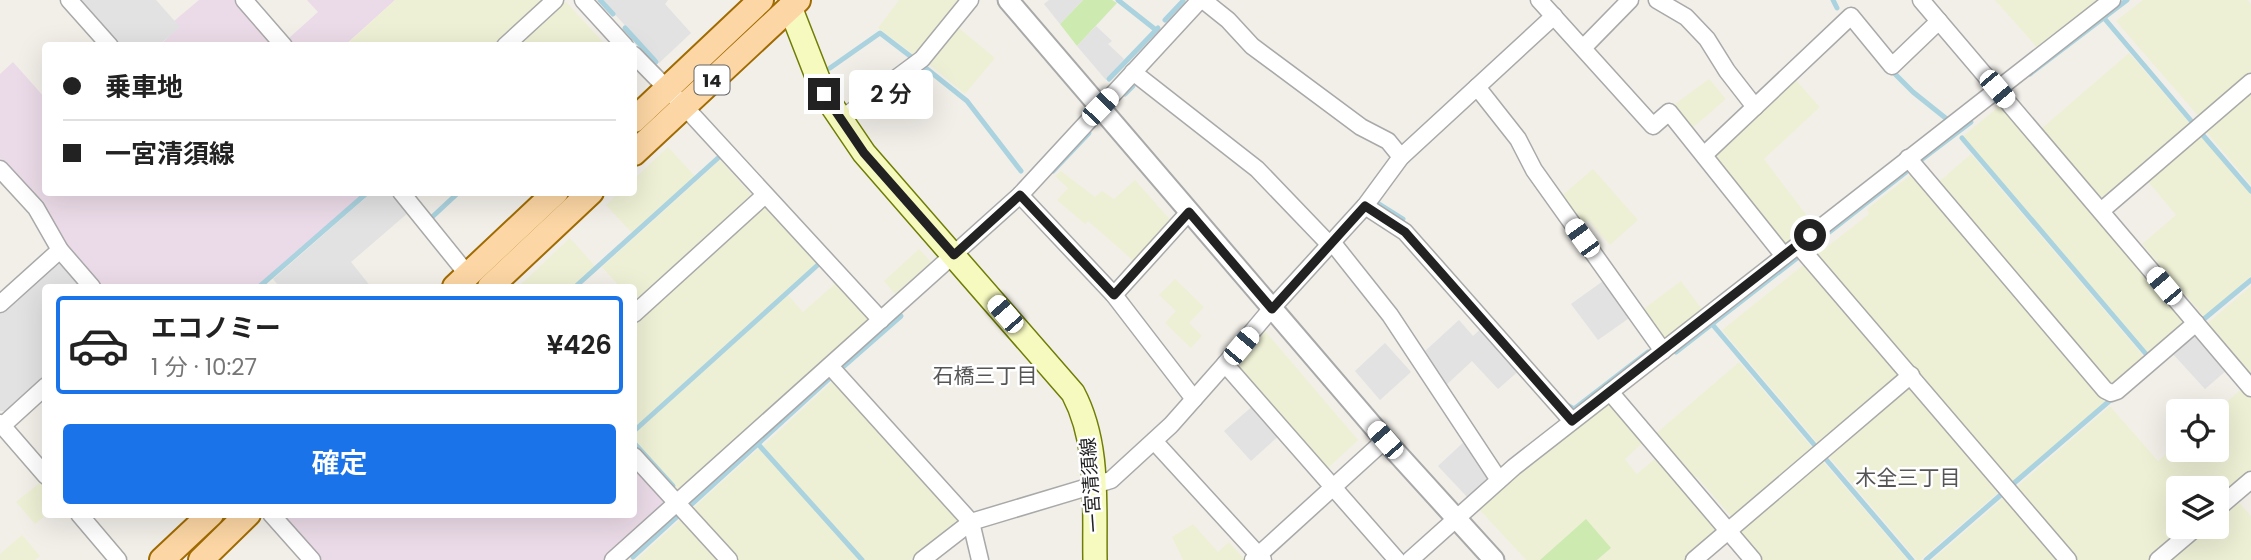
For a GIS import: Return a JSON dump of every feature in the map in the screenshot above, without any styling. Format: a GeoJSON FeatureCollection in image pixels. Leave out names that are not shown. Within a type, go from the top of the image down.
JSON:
{"type":"FeatureCollection","features":[{"type":"Feature","properties":{"kind":"main road","name":"14"},"geometry":{"type":"LineString","coordinates":[[637,149],[675,98],[761,0]]}},
{"type":"Feature","properties":{"kind":"main road","name":"14"},"geometry":{"type":"LineString","coordinates":[[637,118],[675,98],[794,3]]}},
{"type":"Feature","properties":{"kind":"main road","name":"一宮清須線"},"geometry":{"type":"LineString","coordinates":[[794,3],[824,94],[840,120],[864,153],[1073,393],[1083,412],[1091,443],[1095,560]]}},
{"type":"Feature","properties":{"kind":"main road"},"geometry":{"type":"LineString","coordinates":[[461,281],[552,196]]}},
{"type":"Feature","properties":{"kind":"main road"},"geometry":{"type":"LineString","coordinates":[[493,284],[587,196]]}},
{"type":"Feature","properties":{"kind":"main road"},"geometry":{"type":"LineString","coordinates":[[162,560],[207,518]]}},
{"type":"Feature","properties":{"kind":"main road"},"geometry":{"type":"LineString","coordinates":[[201,560],[244,518]]}},
{"type":"Feature","properties":{"kind":"street"},"geometry":{"type":"LineString","coordinates":[[69,0],[106,42]]}},
{"type":"Feature","properties":{"kind":"street"},"geometry":{"type":"LineString","coordinates":[[244,0],[281,42]]}},
{"type":"Feature","properties":{"kind":"street"},"geometry":{"type":"LineString","coordinates":[[509,42],[555,0]]}},
{"type":"Feature","properties":{"kind":"street"},"geometry":{"type":"LineString","coordinates":[[583,0],[621,42]]}},
{"type":"Feature","properties":{"kind":"street"},"geometry":{"type":"LineString","coordinates":[[840,120],[922,60],[970,0]]}},
{"type":"Feature","properties":{"kind":"street"},"geometry":{"type":"LineString","coordinates":[[1008,0],[1385,440],[1494,560]]}},
{"type":"Feature","properties":{"kind":"street"},"geometry":{"type":"LineString","coordinates":[[613,560],[1020,195],[1133,72],[1204,0],[1228,20],[1252,46],[1360,127],[1388,142],[1401,157]]}},
{"type":"Feature","properties":{"kind":"street"},"geometry":{"type":"LineString","coordinates":[[1539,0],[1653,126],[1669,112],[1784,256]]}},
{"type":"Feature","properties":{"kind":"street"},"geometry":{"type":"LineString","coordinates":[[1583,48],[1630,0]]}},
{"type":"Feature","properties":{"kind":"street"},"geometry":{"type":"LineString","coordinates":[[1657,0],[1686,17],[1707,39],[1727,71],[1755,107]]}},
{"type":"Feature","properties":{"kind":"street"},"geometry":{"type":"LineString","coordinates":[[1921,0],[2251,388]]}},
{"type":"Feature","properties":{"kind":"street"},"geometry":{"type":"LineString","coordinates":[[1410,560],[1499,480],[1572,421],[2112,0]]}},
{"type":"Feature","properties":{"kind":"street"},"geometry":{"type":"LineString","coordinates":[[922,560],[971,522],[1111,480],[1154,441],[1194,399],[1365,206],[1401,157],[1554,16]]}},
{"type":"Feature","properties":{"kind":"street"},"geometry":{"type":"LineString","coordinates":[[1704,155],[1852,16],[1892,66],[1939,21]]}},
{"type":"Feature","properties":{"kind":"street"},"geometry":{"type":"LineString","coordinates":[[637,58],[881,320]]}},
{"type":"Feature","properties":{"kind":"street"},"geometry":{"type":"LineString","coordinates":[[1133,72],[1257,169],[1331,244],[1390,315],[1499,480]]}},
{"type":"Feature","properties":{"kind":"street"},"geometry":{"type":"LineString","coordinates":[[2101,211],[2251,82]]}},
{"type":"Feature","properties":{"kind":"street"},"geometry":{"type":"LineString","coordinates":[[1477,87],[1518,139],[1534,170],[1663,351]]}},
{"type":"Feature","properties":{"kind":"street"},"geometry":{"type":"LineString","coordinates":[[1908,158],[2105,390],[2111,393],[2117,391],[2196,323]]}},
{"type":"Feature","properties":{"kind":"street"},"geometry":{"type":"LineString","coordinates":[[0,169],[36,208],[60,250],[89,284]]}},
{"type":"Feature","properties":{"kind":"street"},"geometry":{"type":"LineString","coordinates":[[637,311],[765,195]]}},
{"type":"Feature","properties":{"kind":"street"},"geometry":{"type":"LineString","coordinates":[[1020,195],[1114,295],[1194,399]]}},
{"type":"Feature","properties":{"kind":"street"},"geometry":{"type":"LineString","coordinates":[[404,196],[461,281]]}},
{"type":"Feature","properties":{"kind":"street"},"geometry":{"type":"LineString","coordinates":[[1365,206],[1405,232],[1572,421]]}},
{"type":"Feature","properties":{"kind":"street"},"geometry":{"type":"LineString","coordinates":[[1114,295],[1189,212]]}},
{"type":"Feature","properties":{"kind":"street"},"geometry":{"type":"LineString","coordinates":[[1798,245],[2068,560]]}},
{"type":"Feature","properties":{"kind":"street"},"geometry":{"type":"LineString","coordinates":[[0,304],[60,250]]}},
{"type":"Feature","properties":{"kind":"street"},"geometry":{"type":"LineString","coordinates":[[1225,364],[1396,560]]}},
{"type":"Feature","properties":{"kind":"street"},"geometry":{"type":"LineString","coordinates":[[830,366],[971,522],[980,560]]}},
{"type":"Feature","properties":{"kind":"street"},"geometry":{"type":"LineString","coordinates":[[1694,560],[1911,375]]}},
{"type":"Feature","properties":{"kind":"street"},"geometry":{"type":"LineString","coordinates":[[42,389],[1,425],[42,471]]}},
{"type":"Feature","properties":{"kind":"street"},"geometry":{"type":"LineString","coordinates":[[1610,392],[1753,560]]}},
{"type":"Feature","properties":{"kind":"street"},"geometry":{"type":"LineString","coordinates":[[1154,441],[1258,558],[1385,440]]}},
{"type":"Feature","properties":{"kind":"street"},"geometry":{"type":"LineString","coordinates":[[637,459],[729,560]]}},
{"type":"Feature","properties":{"kind":"street"},"geometry":{"type":"LineString","coordinates":[[2229,499],[2251,480]]}},
{"type":"Feature","properties":{"kind":"street"},"geometry":{"type":"LineString","coordinates":[[82,518],[118,560]]}},
{"type":"Feature","properties":{"kind":"street"},"geometry":{"type":"LineString","coordinates":[[275,518],[312,560]]}},
{"type":"Feature","properties":{"kind":"street"},"geometry":{"type":"LineString","coordinates":[[2158,560],[2183,539]]}},
{"type":"Feature","properties":{"kind":"shaded area"},"geometry":{"type":"Polygon","coordinates":[[[75,0],[156,0],[180,27],[162,42],[113,42],[75,0]]]}},
{"type":"Feature","properties":{"kind":"shaded area"},"geometry":{"type":"Polygon","coordinates":[[[199,0],[234,0],[275,42],[163,42],[179,27],[174,21],[199,0]]]}},
{"type":"Feature","properties":{"kind":"shaded area"},"geometry":{"type":"Polygon","coordinates":[[[307,0],[395,0],[348,42],[291,42],[288,39],[318,12],[307,0]]]}},
{"type":"Feature","properties":{"kind":"shaded area"},"geometry":{"type":"Polygon","coordinates":[[[602,0],[668,0],[665,4],[691,33],[659,63],[602,0]]]}},
{"type":"Feature","properties":{"kind":"shaded area"},"geometry":{"type":"Polygon","coordinates":[[[1049,0],[1083,0],[1060,24],[1044,4],[1049,0]]]}},
{"type":"Feature","properties":{"kind":"shaded area"},"geometry":{"type":"Polygon","coordinates":[[[1096,26],[1112,41],[1108,44],[1124,59],[1106,80],[1077,46],[1096,26]]]}},
{"type":"Feature","properties":{"kind":"shaded area"},"geometry":{"type":"Polygon","coordinates":[[[13,62],[42,95],[42,196],[362,196],[260,284],[95,284],[69,253],[44,207],[0,158],[0,74],[13,62]]]}},
{"type":"Feature","properties":{"kind":"shaded area"},"geometry":{"type":"Polygon","coordinates":[[[368,196],[396,196],[409,212],[351,262],[369,284],[277,284],[273,279],[368,196]]]}},
{"type":"Feature","properties":{"kind":"shaded area"},"geometry":{"type":"Polygon","coordinates":[[[56,263],[67,265],[83,284],[42,284],[42,382],[10,411],[0,411],[0,314],[56,263]]]}},
{"type":"Feature","properties":{"kind":"shaded area"},"geometry":{"type":"Polygon","coordinates":[[[1606,279],[1632,316],[1598,340],[1571,304],[1606,279]]]}},
{"type":"Feature","properties":{"kind":"shaded area"},"geometry":{"type":"Polygon","coordinates":[[[1459,320],[1473,336],[1484,326],[1522,368],[1498,389],[1472,361],[1444,387],[1423,353],[1459,320]]]}},
{"type":"Feature","properties":{"kind":"shaded area"},"geometry":{"type":"Polygon","coordinates":[[[2197,333],[2228,369],[2205,389],[2173,354],[2197,333]]]}},
{"type":"Feature","properties":{"kind":"shaded area"},"geometry":{"type":"Polygon","coordinates":[[[1385,343],[1411,372],[1380,400],[1355,371],[1385,343]]]}},
{"type":"Feature","properties":{"kind":"shaded area"},"geometry":{"type":"Polygon","coordinates":[[[1255,404],[1282,433],[1251,461],[1224,431],[1255,404]]]}},
{"type":"Feature","properties":{"kind":"shaded area"},"geometry":{"type":"Polygon","coordinates":[[[1466,440],[1490,476],[1489,481],[1469,499],[1438,466],[1466,440]]]}},
{"type":"Feature","properties":{"kind":"shaded area"},"geometry":{"type":"Polygon","coordinates":[[[637,471],[666,503],[603,560],[317,560],[281,518],[637,518],[637,471]]]}},
{"type":"Feature","properties":{"kind":"green space"},"geometry":{"type":"Polygon","coordinates":[[[395,0],[548,0],[500,42],[349,42],[395,0]]]}},
{"type":"Feature","properties":{"kind":"green space"},"geometry":{"type":"Polygon","coordinates":[[[899,0],[962,0],[917,57],[878,28],[899,0]]]}},
{"type":"Feature","properties":{"kind":"green space"},"geometry":{"type":"Polygon","coordinates":[[[1083,0],[1112,0],[1117,3],[1077,46],[1060,24],[1083,0]]]}},
{"type":"Feature","properties":{"kind":"green space"},"geometry":{"type":"Polygon","coordinates":[[[1995,0],[2108,0],[2041,52],[1995,0]]]}},
{"type":"Feature","properties":{"kind":"green space"},"geometry":{"type":"Polygon","coordinates":[[[2143,0],[2247,0],[2251,4],[2251,76],[2200,118],[2116,21],[2143,0]]]}},
{"type":"Feature","properties":{"kind":"green space"},"geometry":{"type":"Polygon","coordinates":[[[560,2],[566,2],[603,42],[516,42],[560,2]]]}},
{"type":"Feature","properties":{"kind":"green space"},"geometry":{"type":"Polygon","coordinates":[[[954,24],[995,58],[965,94],[924,60],[954,24]]]}},
{"type":"Feature","properties":{"kind":"green space"},"geometry":{"type":"Polygon","coordinates":[[[2129,53],[2192,126],[2111,197],[2100,197],[2041,129],[2129,53]]]}},
{"type":"Feature","properties":{"kind":"green space"},"geometry":{"type":"Polygon","coordinates":[[[1794,78],[1820,107],[1764,159],[1814,225],[1787,246],[1781,245],[1714,161],[1716,151],[1794,78]]]}},
{"type":"Feature","properties":{"kind":"green space"},"geometry":{"type":"Polygon","coordinates":[[[1709,79],[1726,99],[1690,130],[1671,107],[1709,79]]]}},
{"type":"Feature","properties":{"kind":"green space"},"geometry":{"type":"Polygon","coordinates":[[[2251,88],[2251,185],[2204,129],[2251,88]]]}},
{"type":"Feature","properties":{"kind":"green space"},"geometry":{"type":"Polygon","coordinates":[[[2002,104],[2184,318],[2184,327],[2150,355],[1963,136],[2002,104]]]}},
{"type":"Feature","properties":{"kind":"green space"},"geometry":{"type":"Polygon","coordinates":[[[2199,134],[2251,195],[2251,276],[2204,317],[2142,244],[2176,215],[2146,179],[2199,134]]]}},
{"type":"Feature","properties":{"kind":"green space"},"geometry":{"type":"Polygon","coordinates":[[[668,147],[695,176],[632,233],[606,205],[616,196],[637,196],[637,176],[668,147]]]}},
{"type":"Feature","properties":{"kind":"green space"},"geometry":{"type":"Polygon","coordinates":[[[1971,154],[2146,359],[2115,386],[2106,385],[1935,185],[1971,154]]]}},
{"type":"Feature","properties":{"kind":"green space"},"geometry":{"type":"Polygon","coordinates":[[[720,160],[751,194],[750,203],[637,305],[637,284],[617,284],[602,267],[720,160]]]}},
{"type":"Feature","properties":{"kind":"green space"},"geometry":{"type":"Polygon","coordinates":[[[1593,169],[1638,220],[1610,245],[1588,220],[1580,227],[1559,198],[1593,169]]]}},
{"type":"Feature","properties":{"kind":"green space"},"geometry":{"type":"Polygon","coordinates":[[[1061,171],[1095,197],[1102,191],[1114,199],[1135,180],[1173,223],[1136,263],[1088,221],[1085,224],[1057,200],[1068,188],[1055,176],[1061,171]]]}},
{"type":"Feature","properties":{"kind":"green space"},"geometry":{"type":"Polygon","coordinates":[[[1912,174],[2107,401],[2008,485],[1814,257],[1869,214],[1867,209],[1912,174]]]}},
{"type":"Feature","properties":{"kind":"green space"},"geometry":{"type":"Polygon","coordinates":[[[762,203],[820,260],[637,425],[637,315],[762,203]]]}},
{"type":"Feature","properties":{"kind":"green space"},"geometry":{"type":"Polygon","coordinates":[[[570,238],[595,266],[575,284],[521,284],[570,238]]]}},
{"type":"Feature","properties":{"kind":"green space"},"geometry":{"type":"Polygon","coordinates":[[[919,249],[931,262],[895,294],[884,281],[919,249]]]}},
{"type":"Feature","properties":{"kind":"green space"},"geometry":{"type":"Polygon","coordinates":[[[1807,262],[1901,372],[1900,379],[1820,446],[1722,330],[1807,262]]]}},
{"type":"Feature","properties":{"kind":"green space"},"geometry":{"type":"Polygon","coordinates":[[[1175,279],[1204,307],[1189,323],[1202,336],[1191,348],[1165,323],[1176,311],[1159,295],[1175,279]]]}},
{"type":"Feature","properties":{"kind":"green space"},"geometry":{"type":"Polygon","coordinates":[[[839,280],[868,312],[867,321],[684,489],[678,489],[637,442],[637,431],[788,295],[803,312],[839,280]]]}},
{"type":"Feature","properties":{"kind":"green space"},"geometry":{"type":"Polygon","coordinates":[[[1681,281],[1704,312],[1668,339],[1660,338],[1641,311],[1681,281]]]}},
{"type":"Feature","properties":{"kind":"green space"},"geometry":{"type":"Polygon","coordinates":[[[2251,286],[2251,373],[2208,323],[2251,286]]]}},
{"type":"Feature","properties":{"kind":"green space"},"geometry":{"type":"Polygon","coordinates":[[[1265,331],[1358,440],[1326,470],[1235,366],[1265,331]]]}},
{"type":"Feature","properties":{"kind":"green space"},"geometry":{"type":"Polygon","coordinates":[[[1739,362],[1815,451],[1734,520],[1697,477],[1692,481],[1653,436],[1739,362]]]}},
{"type":"Feature","properties":{"kind":"green space"},"geometry":{"type":"Polygon","coordinates":[[[836,378],[961,521],[910,560],[865,560],[763,446],[836,378]]]}},
{"type":"Feature","properties":{"kind":"green space"},"geometry":{"type":"Polygon","coordinates":[[[1905,385],[1913,386],[2001,490],[1920,560],[1917,560],[1826,453],[1905,385]]]}},
{"type":"Feature","properties":{"kind":"green space"},"geometry":{"type":"Polygon","coordinates":[[[2244,387],[2251,396],[2251,475],[2229,494],[2229,476],[2166,476],[2166,539],[2177,539],[2153,560],[2074,560],[2013,490],[2110,406],[2158,461],[2166,454],[2166,462],[2229,462],[2229,400],[2244,387]]]}},
{"type":"Feature","properties":{"kind":"green space"},"geometry":{"type":"Polygon","coordinates":[[[1606,403],[1614,404],[1646,440],[1625,459],[1637,474],[1658,456],[1718,526],[1717,535],[1688,560],[1597,560],[1610,548],[1586,519],[1540,560],[1526,560],[1478,508],[1515,474],[1606,403]]]}},
{"type":"Feature","properties":{"kind":"green space"},"geometry":{"type":"Polygon","coordinates":[[[759,448],[859,560],[736,560],[691,510],[759,448]]]}},
{"type":"Feature","properties":{"kind":"green space"},"geometry":{"type":"Polygon","coordinates":[[[1820,458],[1908,560],[1759,560],[1738,535],[1737,528],[1820,458]]]}},
{"type":"Feature","properties":{"kind":"green space"},"geometry":{"type":"Polygon","coordinates":[[[42,481],[42,518],[35,524],[16,502],[42,481]]]}},
{"type":"Feature","properties":{"kind":"green space"},"geometry":{"type":"Polygon","coordinates":[[[2006,496],[2062,560],[1932,560],[2006,496]]]}},
{"type":"Feature","properties":{"kind":"green space"},"geometry":{"type":"Polygon","coordinates":[[[2235,498],[2251,516],[2251,560],[2164,560],[2188,539],[2229,539],[2229,503],[2235,498]]]}},
{"type":"Feature","properties":{"kind":"green space"},"geometry":{"type":"Polygon","coordinates":[[[682,518],[724,560],[636,560],[682,518]]]}},
{"type":"Feature","properties":{"kind":"green space"},"geometry":{"type":"Polygon","coordinates":[[[1586,519],[1611,548],[1597,560],[1540,560],[1586,519]]]}},
{"type":"Feature","properties":{"kind":"green space"},"geometry":{"type":"Polygon","coordinates":[[[1193,524],[1218,552],[1229,542],[1245,560],[1183,560],[1172,537],[1193,524]]]}},
{"type":"Feature","properties":{"kind":"green space"},"geometry":{"type":"Polygon","coordinates":[[[22,535],[40,556],[35,560],[0,560],[0,554],[22,535]]]}},
{"type":"Feature","properties":{"kind":"waterway"},"geometry":{"type":"LineString","coordinates":[[600,0],[613,14]]}},
{"type":"Feature","properties":{"kind":"waterway"},"geometry":{"type":"LineString","coordinates":[[1118,0],[1156,30]]}},
{"type":"Feature","properties":{"kind":"waterway"},"geometry":{"type":"LineString","coordinates":[[1833,0],[1837,8]]}},
{"type":"Feature","properties":{"kind":"waterway"},"geometry":{"type":"LineString","coordinates":[[2030,74],[2127,0]]}},
{"type":"Feature","properties":{"kind":"waterway"},"geometry":{"type":"LineString","coordinates":[[1165,20],[1183,1]]}},
{"type":"Feature","properties":{"kind":"waterway"},"geometry":{"type":"LineString","coordinates":[[2104,18],[2193,123]]}},
{"type":"Feature","properties":{"kind":"waterway"},"geometry":{"type":"LineString","coordinates":[[625,28],[656,62]]}},
{"type":"Feature","properties":{"kind":"waterway"},"geometry":{"type":"LineString","coordinates":[[1109,79],[1158,28]]}},
{"type":"Feature","properties":{"kind":"waterway"},"geometry":{"type":"LineString","coordinates":[[830,68],[880,33],[914,59]]}},
{"type":"Feature","properties":{"kind":"waterway"},"geometry":{"type":"LineString","coordinates":[[922,65],[967,101],[1021,171]]}},
{"type":"Feature","properties":{"kind":"waterway"},"geometry":{"type":"LineString","coordinates":[[1889,68],[1913,92],[1948,120]]}},
{"type":"Feature","properties":{"kind":"waterway"},"geometry":{"type":"LineString","coordinates":[[1125,94],[1133,86]]}},
{"type":"Feature","properties":{"kind":"waterway"},"geometry":{"type":"LineString","coordinates":[[1917,163],[1971,122]]}},
{"type":"Feature","properties":{"kind":"waterway"},"geometry":{"type":"LineString","coordinates":[[1053,171],[1089,133]]}},
{"type":"Feature","properties":{"kind":"waterway"},"geometry":{"type":"LineString","coordinates":[[2201,133],[2251,191]]}},
{"type":"Feature","properties":{"kind":"waterway"},"geometry":{"type":"LineString","coordinates":[[1962,138],[2146,354]]}},
{"type":"Feature","properties":{"kind":"waterway"},"geometry":{"type":"LineString","coordinates":[[578,284],[718,158]]}},
{"type":"Feature","properties":{"kind":"waterway"},"geometry":{"type":"LineString","coordinates":[[1814,244],[1906,172]]}},
{"type":"Feature","properties":{"kind":"waterway"},"geometry":{"type":"LineString","coordinates":[[262,284],[363,196]]}},
{"type":"Feature","properties":{"kind":"waterway"},"geometry":{"type":"LineString","coordinates":[[430,219],[455,196]]}},
{"type":"Feature","properties":{"kind":"waterway"},"geometry":{"type":"LineString","coordinates":[[1376,202],[1403,219]]}},
{"type":"Feature","properties":{"kind":"waterway"},"geometry":{"type":"LineString","coordinates":[[1676,352],[1797,258]]}},
{"type":"Feature","properties":{"kind":"waterway"},"geometry":{"type":"LineString","coordinates":[[637,428],[821,262]]}},
{"type":"Feature","properties":{"kind":"waterway"},"geometry":{"type":"LineString","coordinates":[[2204,319],[2251,280]]}},
{"type":"Feature","properties":{"kind":"waterway"},"geometry":{"type":"LineString","coordinates":[[844,366],[901,316]]}},
{"type":"Feature","properties":{"kind":"waterway"},"geometry":{"type":"LineString","coordinates":[[1712,324],[1817,448]]}},
{"type":"Feature","properties":{"kind":"waterway"},"geometry":{"type":"LineString","coordinates":[[1567,405],[1574,409],[1648,352]]}},
{"type":"Feature","properties":{"kind":"waterway"},"geometry":{"type":"LineString","coordinates":[[692,504],[830,378]]}},
{"type":"Feature","properties":{"kind":"waterway"},"geometry":{"type":"LineString","coordinates":[[2013,484],[2114,397]]}},
{"type":"Feature","properties":{"kind":"waterway"},"geometry":{"type":"LineString","coordinates":[[758,444],[862,560]]}},
{"type":"Feature","properties":{"kind":"waterway"},"geometry":{"type":"LineString","coordinates":[[637,446],[673,486]]}},
{"type":"Feature","properties":{"kind":"waterway"},"geometry":{"type":"LineString","coordinates":[[1824,457],[1912,560]]}},
{"type":"Feature","properties":{"kind":"waterway"},"geometry":{"type":"LineString","coordinates":[[1926,560],[2003,493]]}},
{"type":"Feature","properties":{"kind":"waterway"},"geometry":{"type":"LineString","coordinates":[[633,557],[679,515]]}},
{"type":"Feature","properties":{"kind":"district","name":"石橋三丁目"},"geometry":{"type":"Point","coordinates":[985,375]}},
{"type":"Feature","properties":{"kind":"district","name":"木全三丁目"},"geometry":{"type":"Point","coordinates":[1908,477]}},
{"type":"Feature","properties":{"kind":"route"},"geometry":{"type":"LineString","coordinates":[[824,94],[864,153],[954,255],[1020,195],[1114,295],[1189,212],[1272,309],[1365,206],[1405,232],[1572,421],[1810,235]]}}]}
